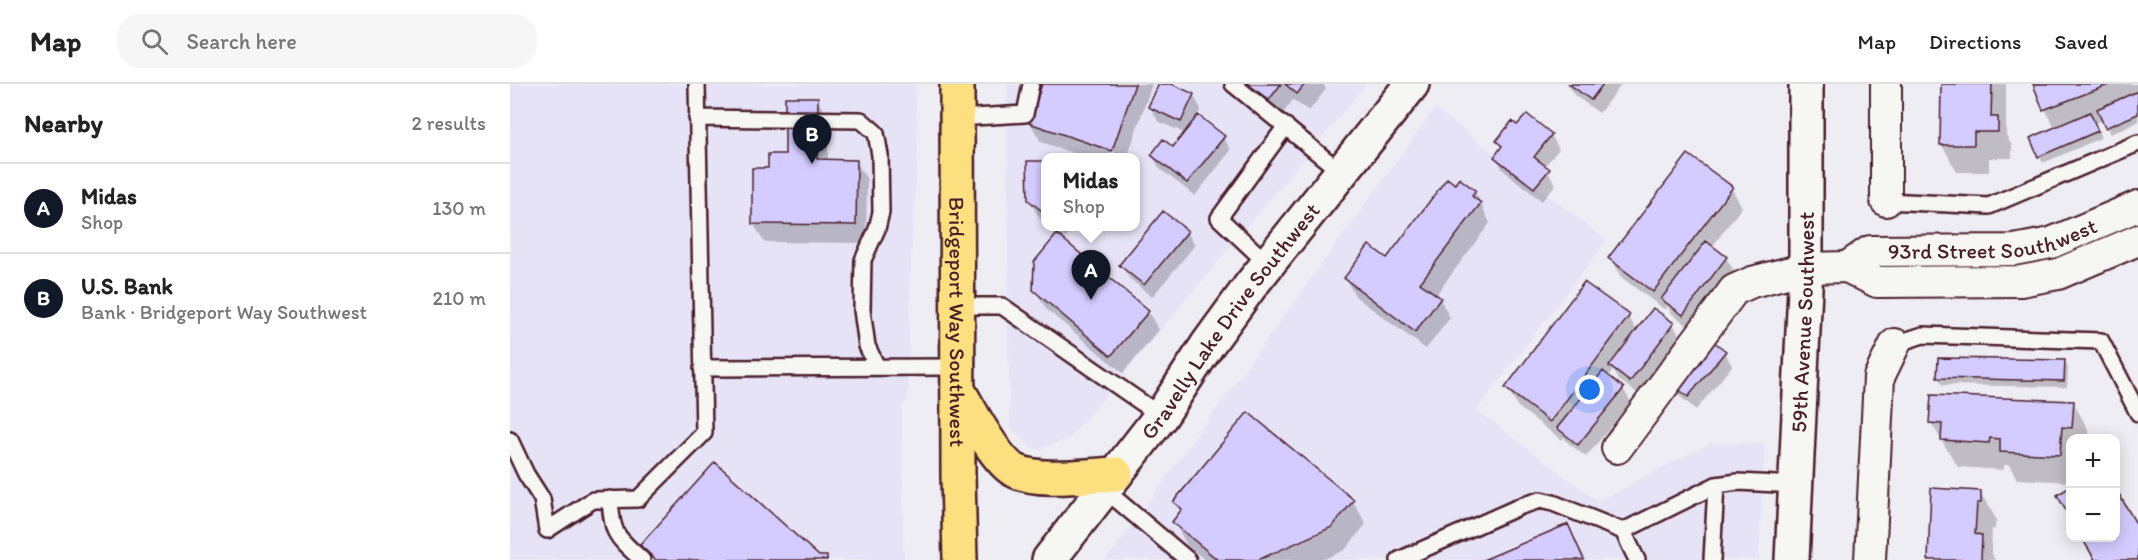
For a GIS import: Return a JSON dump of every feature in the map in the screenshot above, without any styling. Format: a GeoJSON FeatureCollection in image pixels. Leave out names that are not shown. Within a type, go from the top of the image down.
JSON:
{"type":"FeatureCollection","features":[{"type":"Feature","properties":{"kind":"main road","name":"Bridgeport Way Southwest"},"geometry":{"type":"LineString","coordinates":[[957,84],[960,560]]}},
{"type":"Feature","properties":{"kind":"main road"},"geometry":{"type":"LineString","coordinates":[[958,379],[998,455],[1014,470],[1040,477],[1110,482]]}},
{"type":"Feature","properties":{"kind":"street","name":"Gravelly Lake Drive Southwest"},"geometry":{"type":"LineString","coordinates":[[1049,560],[1161,416],[1208,344],[1268,264],[1412,84]]}},
{"type":"Feature","properties":{"kind":"street","name":"59th Avenue Southwest"},"geometry":{"type":"LineString","coordinates":[[1792,560],[1806,268],[1806,84]]}},
{"type":"Feature","properties":{"kind":"street"},"geometry":{"type":"LineString","coordinates":[[1886,84],[1886,201]]}},
{"type":"Feature","properties":{"kind":"street","name":"93rd Street Southwest"},"geometry":{"type":"LineString","coordinates":[[1847,267],[1870,250],[2014,250],[2050,243],[2137,208]]}},
{"type":"Feature","properties":{"kind":"street","name":"93rd Street Southwest"},"geometry":{"type":"LineString","coordinates":[[1617,448],[1734,290],[1752,282],[1806,268],[1847,267],[1877,282],[2021,280],[2058,274],[2138,240]]}},
{"type":"Feature","properties":{"kind":"street"},"geometry":{"type":"LineString","coordinates":[[1870,560],[1879,377],[1895,344]]}},
{"type":"Feature","properties":{"kind":"lane"},"geometry":{"type":"LineString","coordinates":[[510,440],[526,474],[542,499],[547,530],[593,500],[638,499],[704,433],[696,84]]}},
{"type":"Feature","properties":{"kind":"lane"},"geometry":{"type":"LineString","coordinates":[[957,118],[1026,114],[1031,84]]}},
{"type":"Feature","properties":{"kind":"lane"},"geometry":{"type":"LineString","coordinates":[[1233,84],[1341,172]]}},
{"type":"Feature","properties":{"kind":"lane"},"geometry":{"type":"LineString","coordinates":[[697,118],[861,120],[876,133],[880,155],[881,212],[877,229],[863,260],[862,310],[867,346],[877,367]]}},
{"type":"Feature","properties":{"kind":"lane"},"geometry":{"type":"LineString","coordinates":[[1268,264],[1219,218],[1286,126]]}},
{"type":"Feature","properties":{"kind":"lane"},"geometry":{"type":"LineString","coordinates":[[1886,201],[1989,206],[2138,143]]}},
{"type":"Feature","properties":{"kind":"lane"},"geometry":{"type":"LineString","coordinates":[[958,306],[1002,306],[1161,416]]}},
{"type":"Feature","properties":{"kind":"lane"},"geometry":{"type":"LineString","coordinates":[[1895,344],[1923,335],[2101,341],[2138,413]]}},
{"type":"Feature","properties":{"kind":"lane"},"geometry":{"type":"LineString","coordinates":[[702,368],[877,367],[958,379]]}},
{"type":"Feature","properties":{"kind":"lane"},"geometry":{"type":"LineString","coordinates":[[1110,482],[1188,560]]}},
{"type":"Feature","properties":{"kind":"lane"},"geometry":{"type":"LineString","coordinates":[[1623,531],[1716,485],[1738,482],[1795,485]]}},
{"type":"Feature","properties":{"kind":"lane"},"geometry":{"type":"LineString","coordinates":[[1712,560],[1716,485]]}},
{"type":"Feature","properties":{"kind":"lane"},"geometry":{"type":"LineString","coordinates":[[610,499],[612,526],[621,541],[642,560]]}},
{"type":"Feature","properties":{"kind":"lane"},"geometry":{"type":"LineString","coordinates":[[1399,560],[1521,506],[1540,500],[1554,503],[1623,531],[1637,560]]}},
{"type":"Feature","properties":{"kind":"shaded area"},"geometry":{"type":"Polygon","coordinates":[[[510,84],[915,84],[918,150],[911,263],[908,399],[902,408],[904,560],[510,560],[510,84]]]}},
{"type":"Feature","properties":{"kind":"shaded area"},"geometry":{"type":"Polygon","coordinates":[[[1007,84],[1367,84],[1071,437],[1040,450],[1030,447],[1013,431],[1009,422],[1007,84]]]}},
{"type":"Feature","properties":{"kind":"shaded area"},"geometry":{"type":"Polygon","coordinates":[[[1435,108],[1607,240],[1477,410],[1598,501],[1710,443],[1765,443],[1759,560],[1106,560],[1435,108]]]}},
{"type":"Feature","properties":{"kind":"building"},"geometry":{"type":"Polygon","coordinates":[[[1042,84],[1135,84],[1112,151],[1029,123],[1042,84]]]}},
{"type":"Feature","properties":{"kind":"building"},"geometry":{"type":"Polygon","coordinates":[[[1159,84],[1172,84],[1194,94],[1181,122],[1148,107],[1159,84]]]}},
{"type":"Feature","properties":{"kind":"building"},"geometry":{"type":"Polygon","coordinates":[[[1248,84],[1281,84],[1269,100],[1248,84]]]}},
{"type":"Feature","properties":{"kind":"building"},"geometry":{"type":"Polygon","coordinates":[[[1285,84],[1305,84],[1297,94],[1285,84]]]}},
{"type":"Feature","properties":{"kind":"building"},"geometry":{"type":"Polygon","coordinates":[[[1569,84],[1603,84],[1591,100],[1569,84]]]}},
{"type":"Feature","properties":{"kind":"building"},"geometry":{"type":"Polygon","coordinates":[[[1941,84],[1992,84],[1991,117],[1998,117],[1998,132],[1974,132],[1974,145],[1940,145],[1941,84]]]}},
{"type":"Feature","properties":{"kind":"building"},"geometry":{"type":"Polygon","coordinates":[[[2033,84],[2111,84],[2043,110],[2033,84]]]}},
{"type":"Feature","properties":{"kind":"building"},"geometry":{"type":"Polygon","coordinates":[[[2138,91],[2138,114],[2105,128],[2097,109],[2138,91]]]}},
{"type":"Feature","properties":{"kind":"building"},"geometry":{"type":"Polygon","coordinates":[[[785,97],[818,97],[817,159],[857,160],[856,225],[752,224],[752,168],[768,168],[768,154],[785,154],[785,97]]]}},
{"type":"Feature","properties":{"kind":"building"},"geometry":{"type":"Polygon","coordinates":[[[2090,112],[2098,131],[2038,157],[2030,138],[2090,112]]]}},
{"type":"Feature","properties":{"kind":"building"},"geometry":{"type":"Polygon","coordinates":[[[1527,114],[1552,134],[1534,157],[1550,169],[1534,188],[1494,157],[1502,146],[1496,141],[1512,121],[1517,125],[1527,114]]]}},
{"type":"Feature","properties":{"kind":"building"},"geometry":{"type":"Polygon","coordinates":[[[1198,115],[1225,136],[1187,183],[1151,155],[1163,139],[1173,147],[1198,115]]]}},
{"type":"Feature","properties":{"kind":"building"},"geometry":{"type":"Polygon","coordinates":[[[1688,154],[1733,187],[1653,292],[1608,258],[1688,154]]]}},
{"type":"Feature","properties":{"kind":"building"},"geometry":{"type":"Polygon","coordinates":[[[1027,161],[1041,161],[1041,210],[1028,200],[1027,161]]]}},
{"type":"Feature","properties":{"kind":"building"},"geometry":{"type":"Polygon","coordinates":[[[1447,178],[1455,184],[1459,178],[1476,191],[1472,196],[1481,203],[1420,283],[1441,298],[1415,332],[1344,278],[1369,245],[1387,258],[1447,178]]]}},
{"type":"Feature","properties":{"kind":"building"},"geometry":{"type":"Polygon","coordinates":[[[1163,211],[1188,231],[1144,285],[1119,265],[1163,211]]]}},
{"type":"Feature","properties":{"kind":"building"},"geometry":{"type":"Polygon","coordinates":[[[1057,234],[1149,311],[1111,356],[1033,290],[1034,262],[1057,234]]]}},
{"type":"Feature","properties":{"kind":"building"},"geometry":{"type":"Polygon","coordinates":[[[1706,241],[1727,257],[1683,315],[1661,299],[1706,241]]]}},
{"type":"Feature","properties":{"kind":"building"},"geometry":{"type":"Polygon","coordinates":[[[1584,282],[1630,315],[1550,422],[1505,388],[1584,282]]]}},
{"type":"Feature","properties":{"kind":"building"},"geometry":{"type":"Polygon","coordinates":[[[1653,308],[1674,323],[1630,382],[1609,366],[1653,308]]]}},
{"type":"Feature","properties":{"kind":"building"},"geometry":{"type":"Polygon","coordinates":[[[1705,335],[1726,351],[1688,397],[1667,380],[1705,335]]]}},
{"type":"Feature","properties":{"kind":"building"},"geometry":{"type":"Polygon","coordinates":[[[1938,358],[2065,360],[2064,381],[1937,378],[1938,358]]]}},
{"type":"Feature","properties":{"kind":"building"},"geometry":{"type":"Polygon","coordinates":[[[1603,371],[1624,388],[1578,445],[1557,428],[1603,371]]]}},
{"type":"Feature","properties":{"kind":"building"},"geometry":{"type":"Polygon","coordinates":[[[1931,395],[2074,401],[2072,428],[2062,427],[2060,455],[2000,452],[2000,439],[1990,438],[1989,443],[1941,440],[1942,424],[1929,423],[1931,395]]]}},
{"type":"Feature","properties":{"kind":"building"},"geometry":{"type":"Polygon","coordinates":[[[1248,412],[1354,500],[1332,527],[1258,560],[1218,560],[1172,522],[1182,509],[1173,502],[1248,412]]]}},
{"type":"Feature","properties":{"kind":"building"},"geometry":{"type":"Polygon","coordinates":[[[715,462],[819,556],[827,556],[827,560],[656,560],[640,545],[715,462]]]}},
{"type":"Feature","properties":{"kind":"building"},"geometry":{"type":"Polygon","coordinates":[[[1931,488],[1981,491],[1981,503],[1977,503],[1975,534],[1982,535],[1981,560],[1928,560],[1931,488]]]}},
{"type":"Feature","properties":{"kind":"building"},"geometry":{"type":"Polygon","coordinates":[[[2066,489],[2066,511],[2057,495],[2066,489]]]}},
{"type":"Feature","properties":{"kind":"building"},"geometry":{"type":"Polygon","coordinates":[[[2120,496],[2138,527],[2138,560],[2095,560],[2084,542],[2120,542],[2120,496]]]}},
{"type":"Feature","properties":{"kind":"building"},"geometry":{"type":"Polygon","coordinates":[[[1568,524],[1584,560],[1483,560],[1568,524]]]}},
{"type":"Feature","properties":{"kind":"place","name":"U.S. Bank"},"geometry":{"type":"Point","coordinates":[812,164]}},
{"type":"Feature","properties":{"kind":"place","name":"Midas"},"geometry":{"type":"Point","coordinates":[1091,300]}}]}
